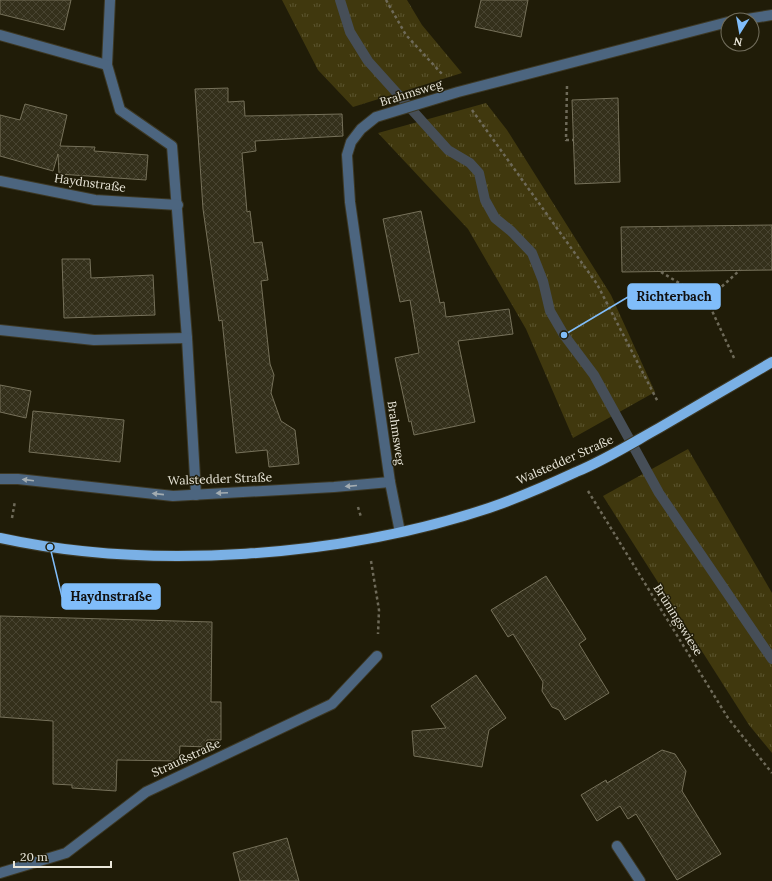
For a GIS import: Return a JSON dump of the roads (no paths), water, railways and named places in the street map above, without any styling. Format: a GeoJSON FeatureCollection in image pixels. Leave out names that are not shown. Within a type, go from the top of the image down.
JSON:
{"type":"FeatureCollection","features":[{"type":"Feature","properties":{"kind":"main road","name":"Walstedder Straße"},"geometry":{"type":"LineString","coordinates":[[5,539],[50,547],[121,554],[163,555],[275,551],[365,539],[400,532],[489,507],[609,457],[772,362]]}},
{"type":"Feature","properties":{"kind":"street"},"geometry":{"type":"LineString","coordinates":[[110,0],[107,66],[120,110],[172,146],[178,205],[196,495]]}},
{"type":"Feature","properties":{"kind":"street"},"geometry":{"type":"LineString","coordinates":[[760,17],[772,15]]}},
{"type":"Feature","properties":{"kind":"street","name":"Brahmsweg"},"geometry":{"type":"LineString","coordinates":[[390,482],[350,202],[347,155],[351,142],[361,129],[376,117],[458,92],[720,24]]}},
{"type":"Feature","properties":{"kind":"street"},"geometry":{"type":"LineString","coordinates":[[0,35],[107,66]]}},
{"type":"Feature","properties":{"kind":"street","name":"Haydnstraße"},"geometry":{"type":"LineString","coordinates":[[0,182],[95,200],[178,205]]}},
{"type":"Feature","properties":{"kind":"street"},"geometry":{"type":"LineString","coordinates":[[0,330],[94,340],[187,338]]}},
{"type":"Feature","properties":{"kind":"street","name":"Walstedder Straße"},"geometry":{"type":"LineString","coordinates":[[0,479],[18,479],[173,496],[390,482]]}},
{"type":"Feature","properties":{"kind":"street"},"geometry":{"type":"LineString","coordinates":[[390,482],[400,532]]}},
{"type":"Feature","properties":{"kind":"street","name":"Straußstraße"},"geometry":{"type":"LineString","coordinates":[[0,873],[66,853],[146,792],[332,704],[377,656]]}},
{"type":"Feature","properties":{"kind":"street"},"geometry":{"type":"LineString","coordinates":[[617,846],[640,881]]}},
{"type":"Feature","properties":{"kind":"waterway"},"geometry":{"type":"LineString","coordinates":[[340,0],[350,32],[368,61],[448,150],[470,163],[479,173],[485,200],[495,218],[511,231],[532,253],[543,281],[550,311],[564,335],[594,375],[659,493],[772,659]]}},
{"type":"Feature","properties":{"kind":"place","name":"Richterbach"},"geometry":{"type":"Point","coordinates":[564,335]}},
{"type":"Feature","properties":{"kind":"place","name":"Haydnstraße"},"geometry":{"type":"Point","coordinates":[50,547]}}]}
